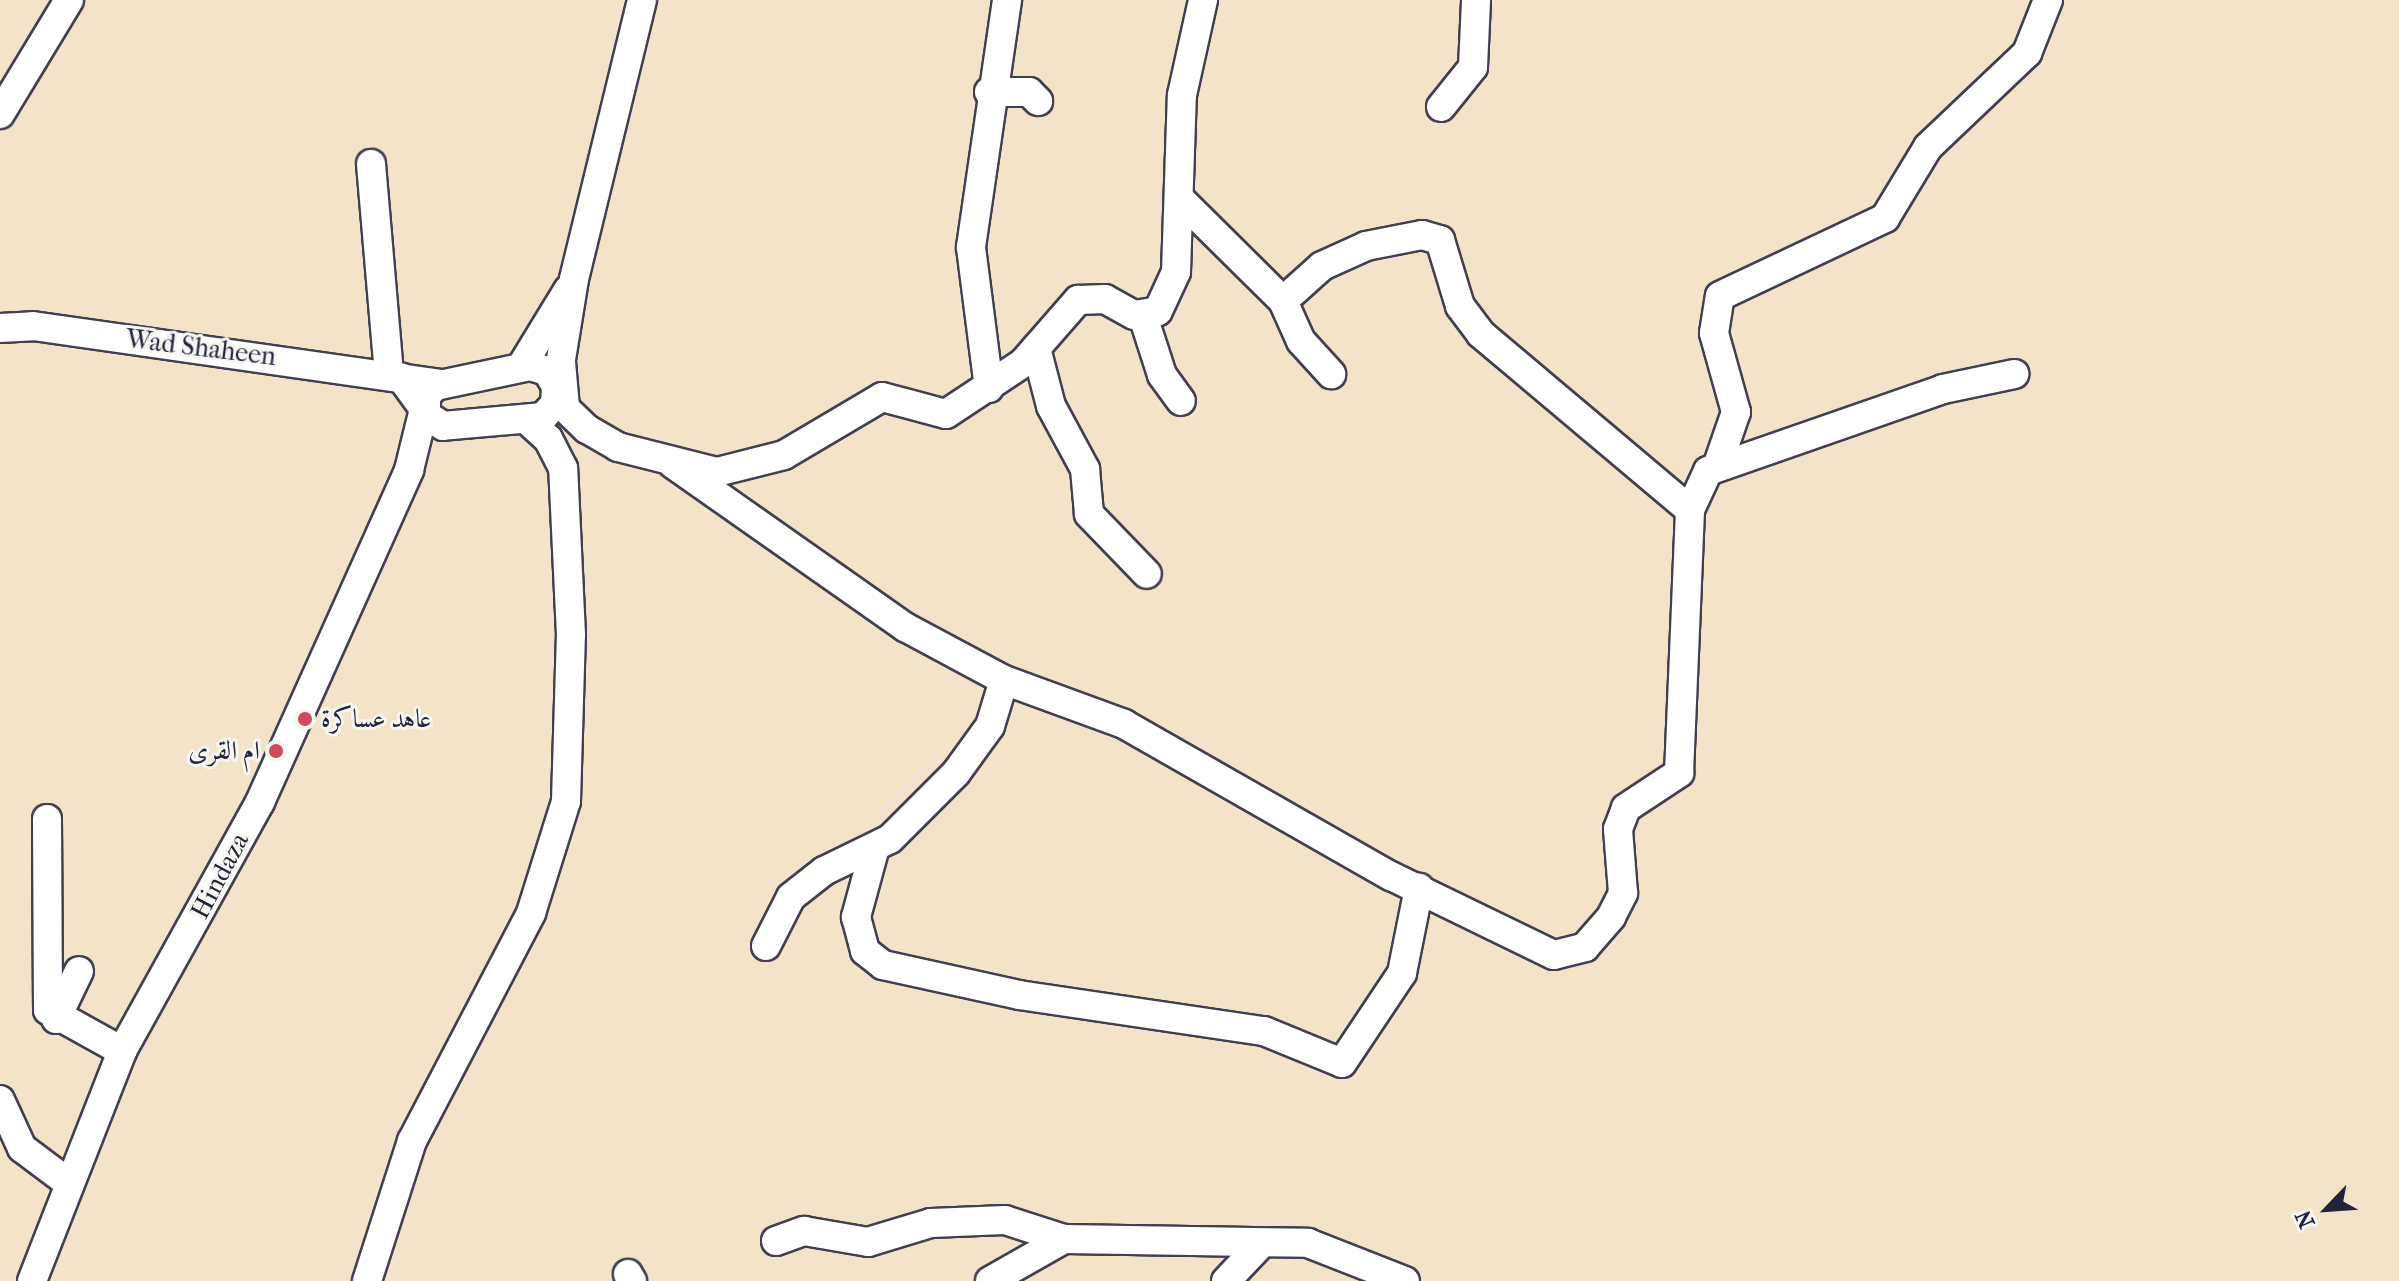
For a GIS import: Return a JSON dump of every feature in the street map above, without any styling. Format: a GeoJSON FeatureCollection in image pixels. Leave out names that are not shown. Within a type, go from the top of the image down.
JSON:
{"type":"FeatureCollection","features":[{"type":"Feature","properties":{"kind":"street"},"geometry":{"type":"LineString","coordinates":[[0,114],[69,0]]}},
{"type":"Feature","properties":{"kind":"street"},"geometry":{"type":"LineString","coordinates":[[367,1281],[412,1141],[531,913],[557,842],[566,801],[571,635],[561,386],[574,279],[642,0]]}},
{"type":"Feature","properties":{"kind":"street"},"geometry":{"type":"LineString","coordinates":[[989,388],[971,247],[989,92],[1007,0]]}},
{"type":"Feature","properties":{"kind":"street"},"geometry":{"type":"LineString","coordinates":[[1143,316],[1165,306],[1171,293],[1182,201],[1182,95],[1203,0]]}},
{"type":"Feature","properties":{"kind":"street"},"geometry":{"type":"LineString","coordinates":[[1441,107],[1473,67],[1476,0]]}},
{"type":"Feature","properties":{"kind":"street"},"geometry":{"type":"LineString","coordinates":[[673,464],[892,618],[1004,680],[1124,724],[1419,888],[1554,955],[1585,947],[1611,917],[1623,893],[1618,829],[1626,808],[1679,773],[1690,510],[1718,464],[1736,412],[1714,333],[1720,296],[1885,218],[1928,147],[2027,53],[2048,0]]}},
{"type":"Feature","properties":{"kind":"street"},"geometry":{"type":"LineString","coordinates":[[989,92],[1029,92],[1038,101]]}},
{"type":"Feature","properties":{"kind":"street"},"geometry":{"type":"LineString","coordinates":[[371,164],[395,374],[437,425],[526,419],[550,411],[561,386]]}},
{"type":"Feature","properties":{"kind":"street"},"geometry":{"type":"LineString","coordinates":[[1182,201],[1283,301],[1301,341],[1331,374]]}},
{"type":"Feature","properties":{"kind":"street"},"geometry":{"type":"LineString","coordinates":[[1283,301],[1322,266],[1366,246],[1422,235],[1440,240],[1460,306],[1481,334],[1690,510]]}},
{"type":"Feature","properties":{"kind":"street"},"geometry":{"type":"LineString","coordinates":[[517,368],[574,279]]}},
{"type":"Feature","properties":{"kind":"street"},"geometry":{"type":"LineString","coordinates":[[562,456],[618,447],[673,464],[717,472],[784,455],[882,397],[904,398],[935,415],[989,388],[1036,348],[1078,300],[1105,299],[1143,316],[1162,375],[1181,401]]}},
{"type":"Feature","properties":{"kind":"street","name":"Wad Shaheen"},"geometry":{"type":"LineString","coordinates":[[0,328],[395,374],[449,384]]}},
{"type":"Feature","properties":{"kind":"street"},"geometry":{"type":"LineString","coordinates":[[1036,348],[1051,406],[1085,469],[1089,514],[1147,574]]}},
{"type":"Feature","properties":{"kind":"street"},"geometry":{"type":"LineString","coordinates":[[424,409],[426,396],[449,384],[517,368],[547,371],[618,447]]}},
{"type":"Feature","properties":{"kind":"street"},"geometry":{"type":"LineString","coordinates":[[1718,464],[1943,389],[2014,374]]}},
{"type":"Feature","properties":{"kind":"street","name":"Hindaza"},"geometry":{"type":"LineString","coordinates":[[32,1281],[66,1181],[122,1051],[260,802],[409,470],[424,409]]}},
{"type":"Feature","properties":{"kind":"street"},"geometry":{"type":"LineString","coordinates":[[526,419],[562,456]]}},
{"type":"Feature","properties":{"kind":"street","name":"Hindaza"},"geometry":{"type":"LineString","coordinates":[[409,470],[456,425]]}},
{"type":"Feature","properties":{"kind":"street"},"geometry":{"type":"LineString","coordinates":[[766,946],[791,897],[875,847],[973,751],[990,726],[1004,680]]}},
{"type":"Feature","properties":{"kind":"street"},"geometry":{"type":"LineString","coordinates":[[47,819],[44,991],[56,1019],[122,1051]]}},
{"type":"Feature","properties":{"kind":"street"},"geometry":{"type":"LineString","coordinates":[[875,847],[856,917],[865,951],[883,965],[1019,995],[1264,1031],[1342,1063],[1402,973],[1419,888]]}},
{"type":"Feature","properties":{"kind":"street"},"geometry":{"type":"LineString","coordinates":[[56,1019],[79,971]]}},
{"type":"Feature","properties":{"kind":"street"},"geometry":{"type":"LineString","coordinates":[[0,1100],[22,1148],[66,1181]]}},
{"type":"Feature","properties":{"kind":"street"},"geometry":{"type":"LineString","coordinates":[[776,1241],[804,1231],[868,1242],[931,1223],[1005,1220],[1064,1239],[1245,1238],[1261,1244],[1308,1243],[1405,1281]]}},
{"type":"Feature","properties":{"kind":"street"},"geometry":{"type":"LineString","coordinates":[[990,1281],[1064,1239]]}},
{"type":"Feature","properties":{"kind":"street"},"geometry":{"type":"LineString","coordinates":[[1226,1281],[1261,1244]]}},
{"type":"Feature","properties":{"kind":"place","name":"عاهد عساكرة"},"geometry":{"type":"Point","coordinates":[305,719]}},
{"type":"Feature","properties":{"kind":"place","name":"ام القرى"},"geometry":{"type":"Point","coordinates":[276,751]}}]}
